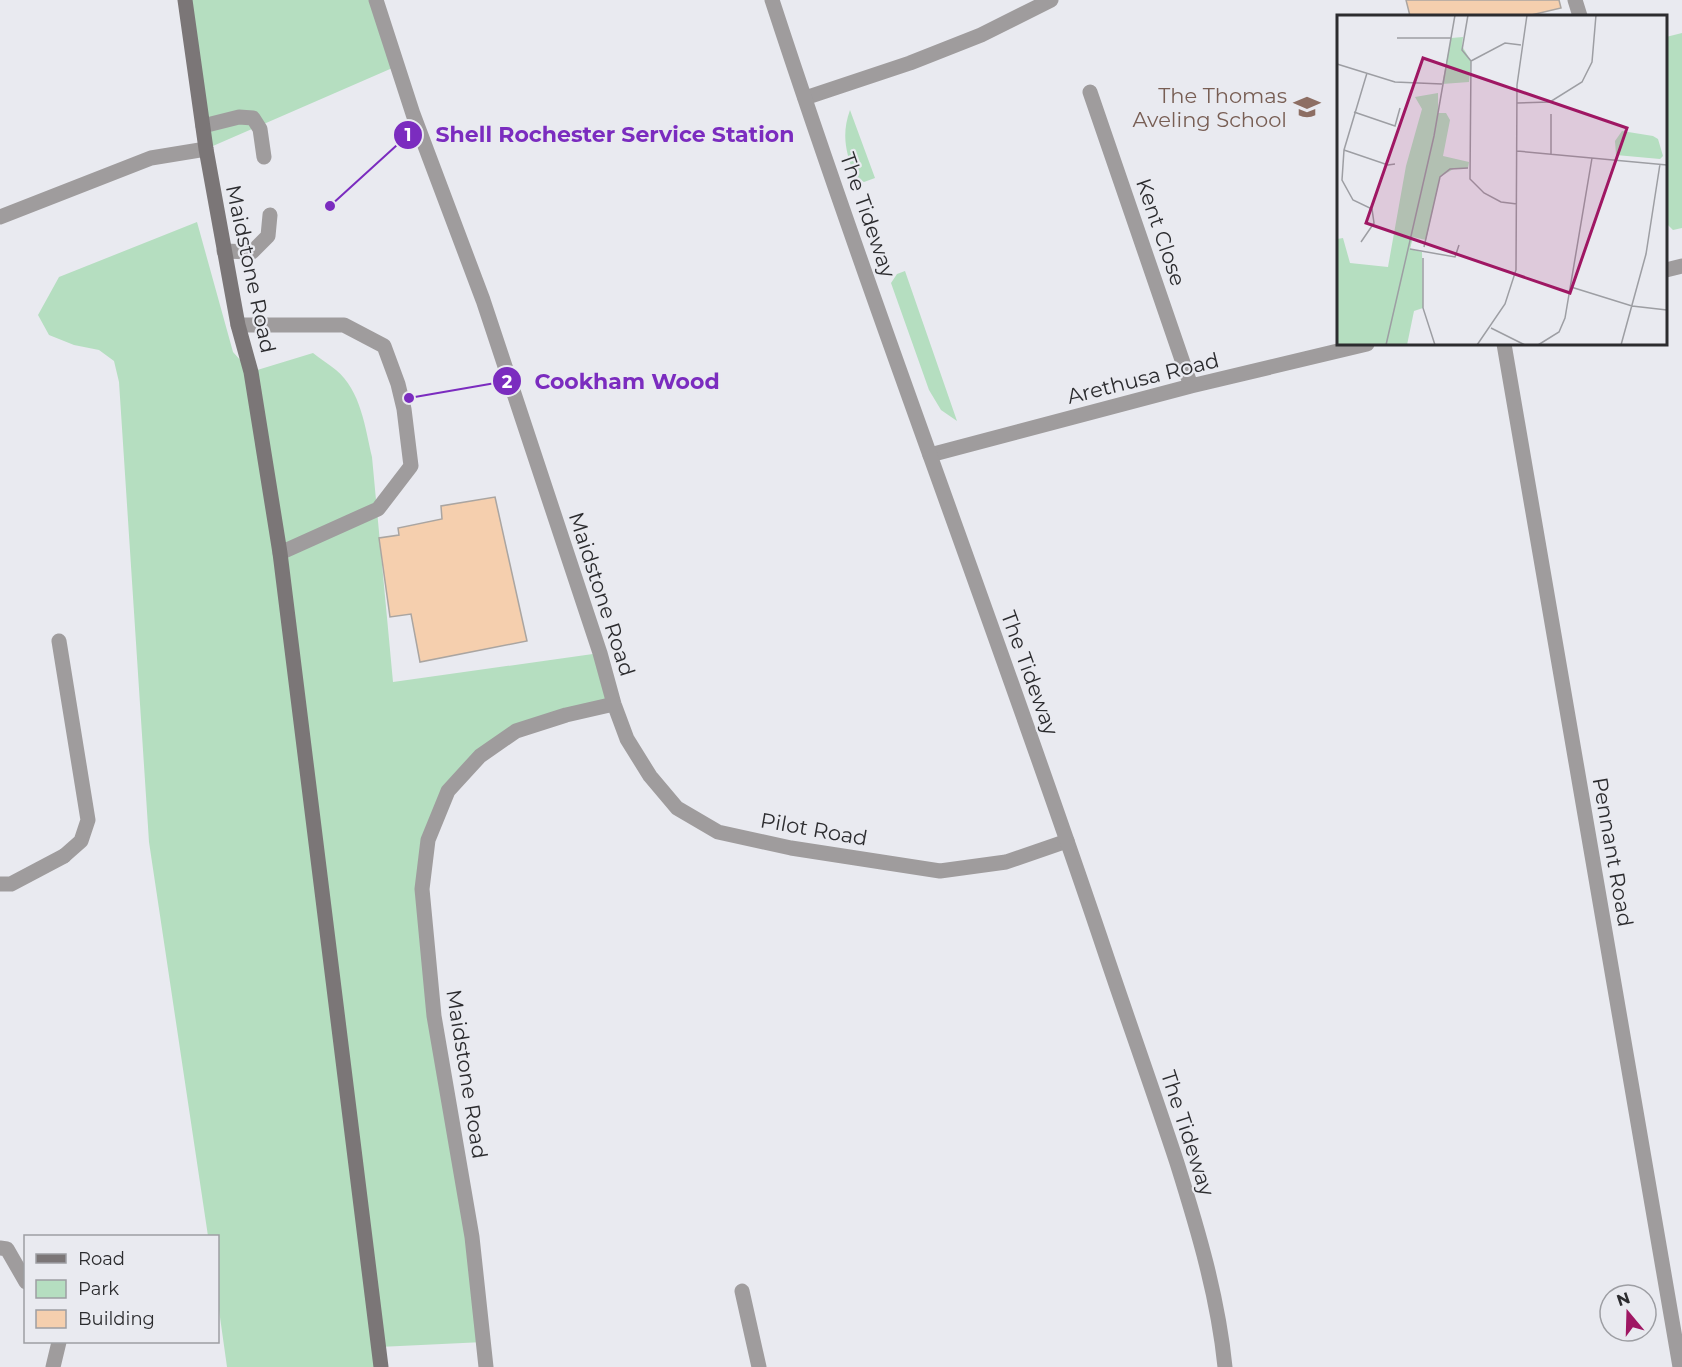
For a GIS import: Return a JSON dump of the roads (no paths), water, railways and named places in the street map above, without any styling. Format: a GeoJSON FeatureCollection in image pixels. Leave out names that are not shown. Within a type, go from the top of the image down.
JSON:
{"type":"FeatureCollection","features":[{"type":"Feature","properties":{"kind":"main road","name":"Maidstone Road"},"geometry":{"type":"LineString","coordinates":[[185,0],[206,149],[238,325],[251,372],[280,553],[381,1367]]}},
{"type":"Feature","properties":{"kind":"street","name":"Maidstone Road"},"geometry":{"type":"LineString","coordinates":[[376,0],[413,114],[483,300],[600,653],[614,704],[566,715],[516,731],[480,756],[448,791],[428,840],[422,889],[434,1016],[472,1237],[486,1367]]}},
{"type":"Feature","properties":{"kind":"street","name":"The Tideway"},"geometry":{"type":"LineString","coordinates":[[772,0],[1067,841],[1200,1235],[1222,1330],[1225,1367]]}},
{"type":"Feature","properties":{"kind":"street"},"geometry":{"type":"LineString","coordinates":[[805,98],[910,63],[981,35],[1051,0]]}},
{"type":"Feature","properties":{"kind":"street"},"geometry":{"type":"LineString","coordinates":[[1575,0],[1580,15]]}},
{"type":"Feature","properties":{"kind":"street","name":"Kent Close"},"geometry":{"type":"LineString","coordinates":[[1090,92],[1191,386]]}},
{"type":"Feature","properties":{"kind":"street"},"geometry":{"type":"LineString","coordinates":[[203,126],[239,117],[253,118],[260,129],[264,157]]}},
{"type":"Feature","properties":{"kind":"street"},"geometry":{"type":"LineString","coordinates":[[0,217],[151,158],[206,149]]}},
{"type":"Feature","properties":{"kind":"street"},"geometry":{"type":"LineString","coordinates":[[224,251],[252,252],[268,236],[270,215]]}},
{"type":"Feature","properties":{"kind":"street"},"geometry":{"type":"LineString","coordinates":[[1667,270],[1682,266]]}},
{"type":"Feature","properties":{"kind":"street"},"geometry":{"type":"LineString","coordinates":[[238,325],[344,325],[354,330],[384,346],[404,409],[411,466],[378,509],[280,553]]}},
{"type":"Feature","properties":{"kind":"street","name":"Arethusa Road"},"geometry":{"type":"LineString","coordinates":[[930,455],[1191,386],[1363,345]]}},
{"type":"Feature","properties":{"kind":"street","name":"Pennant Road"},"geometry":{"type":"LineString","coordinates":[[1504,345],[1677,1322],[1680,1367]]}},
{"type":"Feature","properties":{"kind":"street"},"geometry":{"type":"LineString","coordinates":[[0,884],[11,884],[64,856],[81,841],[88,820],[59,641]]}},
{"type":"Feature","properties":{"kind":"street","name":"Pilot Road"},"geometry":{"type":"LineString","coordinates":[[614,704],[627,739],[650,776],[677,808],[718,832],[791,849],[940,871],[1006,862],[1067,841]]}},
{"type":"Feature","properties":{"kind":"street"},"geometry":{"type":"LineString","coordinates":[[0,1248],[7,1249],[24,1279]]}},
{"type":"Feature","properties":{"kind":"street"},"geometry":{"type":"LineString","coordinates":[[742,1291],[759,1367]]}},
{"type":"Feature","properties":{"kind":"street"},"geometry":{"type":"LineString","coordinates":[[53,1367],[58,1343]]}},
{"type":"Feature","properties":{"kind":"place","name":"The Thomas Aveling School"},"geometry":{"type":"Point","coordinates":[1307,107]}},
{"type":"Feature","properties":{"kind":"place","name":"Shell Rochester Service Station"},"geometry":{"type":"Point","coordinates":[330,206]}},
{"type":"Feature","properties":{"kind":"place","name":"Cookham Wood"},"geometry":{"type":"Point","coordinates":[409,398]}}]}
